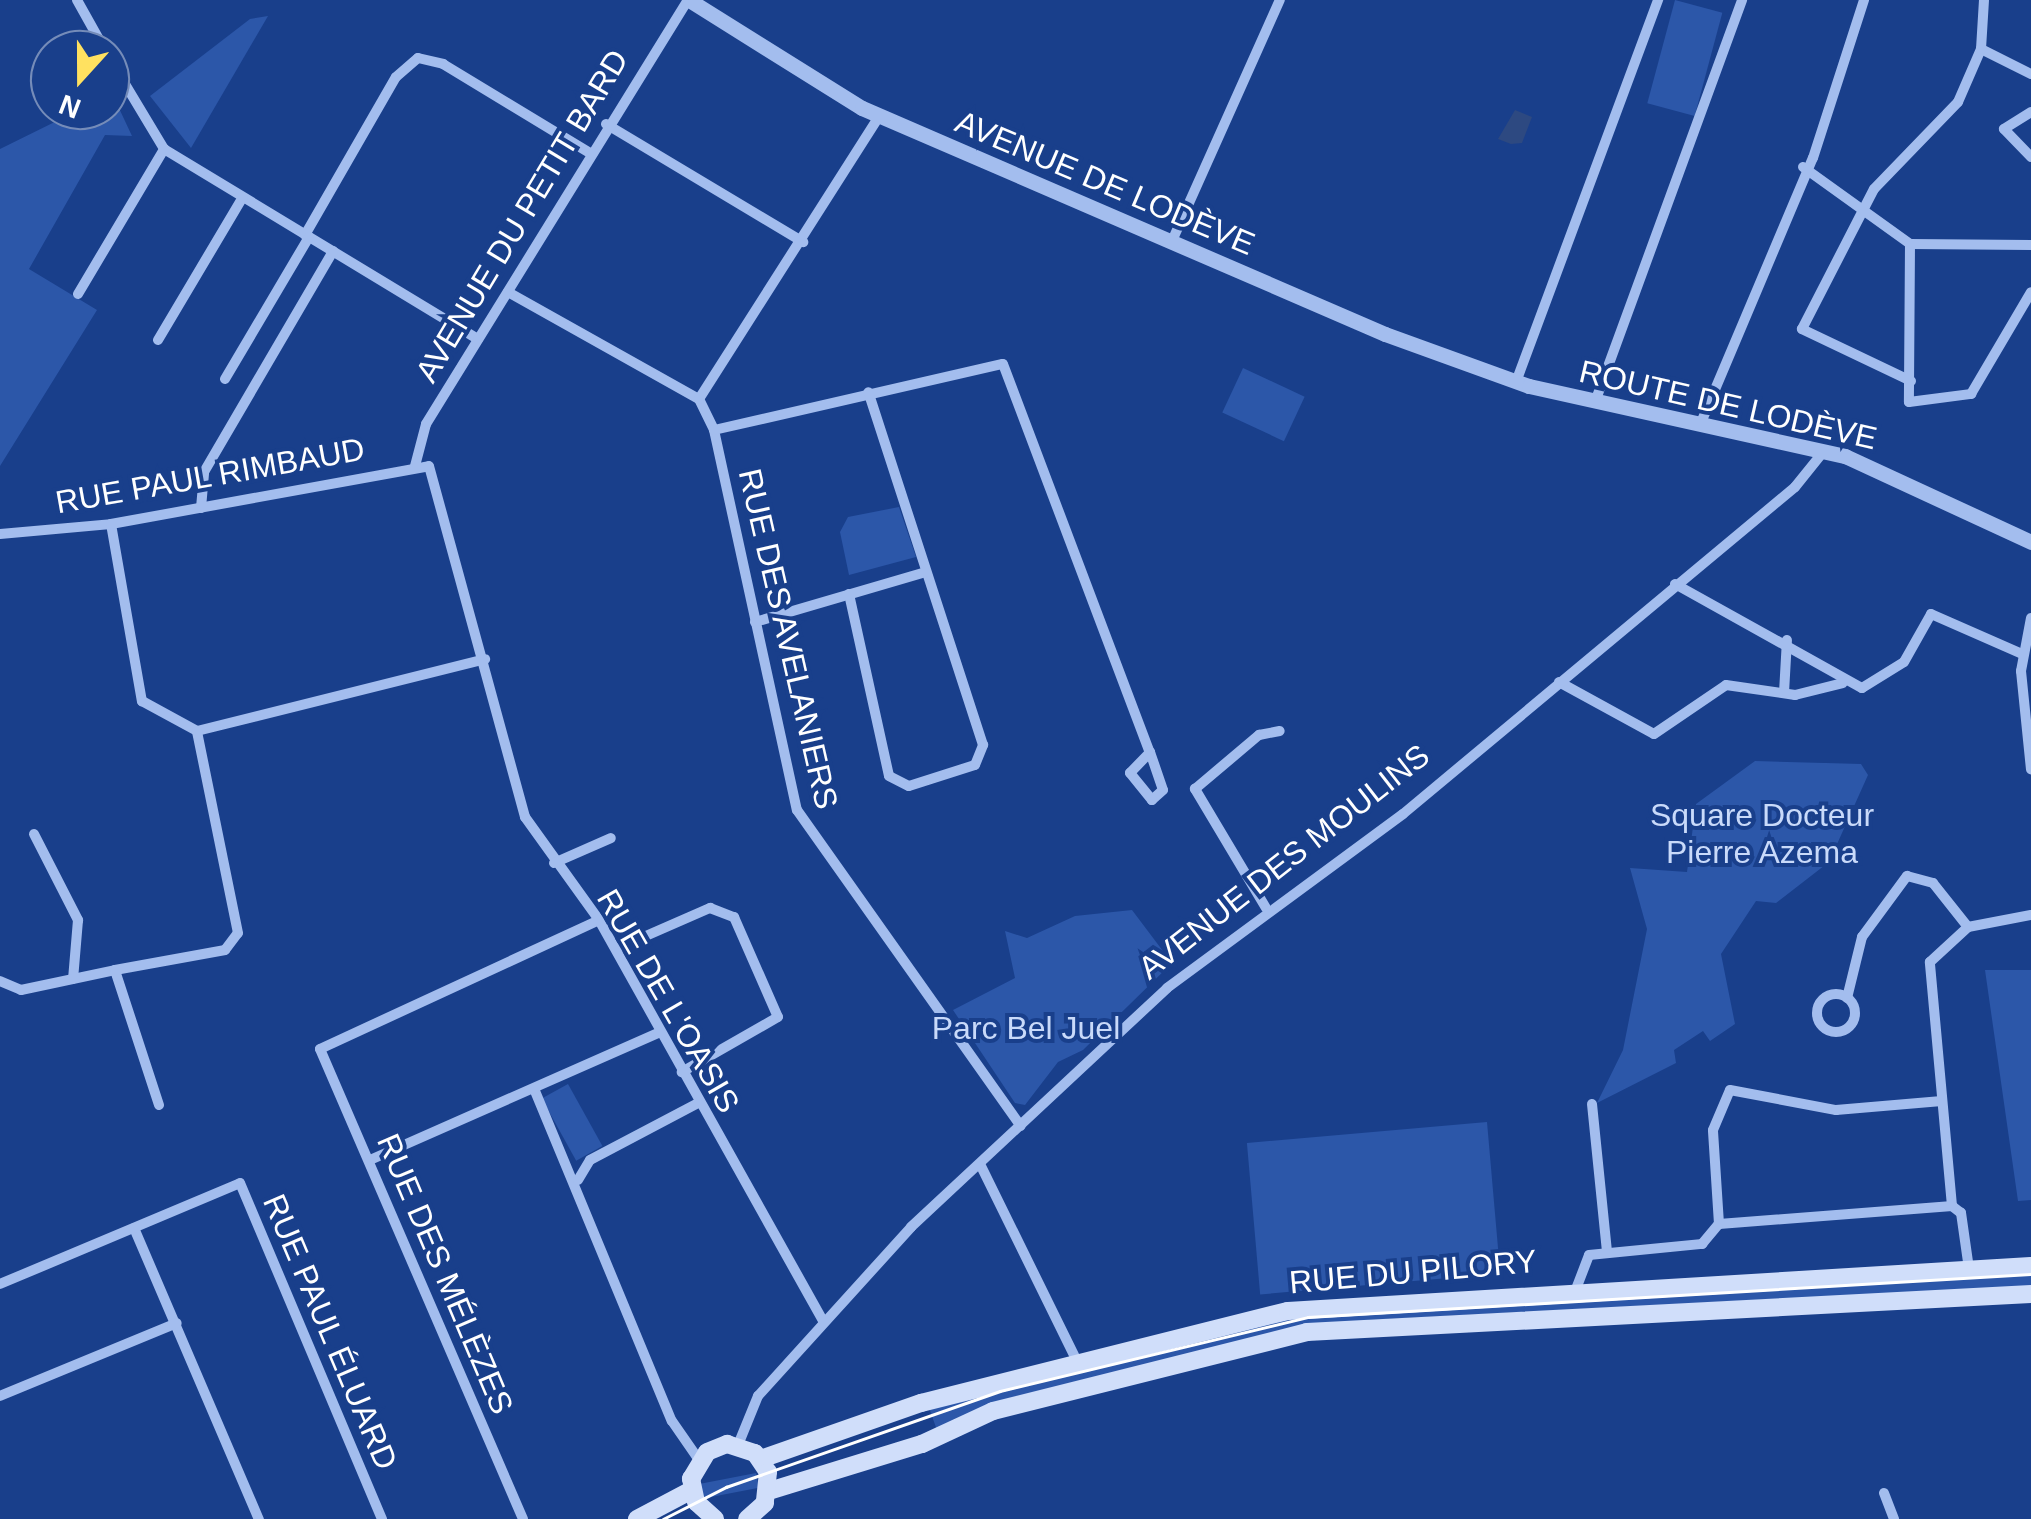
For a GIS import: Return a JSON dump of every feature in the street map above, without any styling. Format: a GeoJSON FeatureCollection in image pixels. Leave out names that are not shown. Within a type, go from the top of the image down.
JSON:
{"type":"FeatureCollection","features":[{"type":"Feature","properties":{"kind":"main road","name":"RUE DU PILORY"},"geometry":{"type":"LineString","coordinates":[[761,1459],[920,1402],[1288,1311],[1576,1289],[2031,1266]]}},
{"type":"Feature","properties":{"kind":"main road","name":"RUE DU PILORY"},"geometry":{"type":"LineString","coordinates":[[769,1492],[922,1444],[993,1412],[1307,1332],[2031,1294]]}},
{"type":"Feature","properties":{"kind":"main road"},"geometry":{"type":"LineString","coordinates":[[637,1519],[692,1490],[699,1460],[738,1445],[761,1459],[769,1492],[747,1519]]}},
{"type":"Feature","properties":{"kind":"main road"},"geometry":{"type":"LineString","coordinates":[[692,1490],[715,1519]]}},
{"type":"Feature","properties":{"kind":"street"},"geometry":{"type":"LineString","coordinates":[[78,0],[94,30]]}},
{"type":"Feature","properties":{"kind":"street","name":"AVENUE DE LODÈVE"},"geometry":{"type":"LineString","coordinates":[[689,0],[879,116],[1516,382]]}},
{"type":"Feature","properties":{"kind":"street","name":"AVENUE DU PETIT BARD"},"geometry":{"type":"LineString","coordinates":[[415,466],[426,424],[606,124],[689,0]]}},
{"type":"Feature","properties":{"kind":"street"},"geometry":{"type":"LineString","coordinates":[[1172,241],[1280,0]]}},
{"type":"Feature","properties":{"kind":"street"},"geometry":{"type":"LineString","coordinates":[[1516,382],[1658,0]]}},
{"type":"Feature","properties":{"kind":"street"},"geometry":{"type":"LineString","coordinates":[[1595,402],[1742,0]]}},
{"type":"Feature","properties":{"kind":"street"},"geometry":{"type":"LineString","coordinates":[[1700,425],[1864,0]]}},
{"type":"Feature","properties":{"kind":"street"},"geometry":{"type":"LineString","coordinates":[[1911,381],[1802,330],[1874,188],[1944,124],[1981,49],[1984,0]]}},
{"type":"Feature","properties":{"kind":"street"},"geometry":{"type":"LineString","coordinates":[[1981,49],[2031,74]]}},
{"type":"Feature","properties":{"kind":"street"},"geometry":{"type":"LineString","coordinates":[[225,379],[404,65],[442,64],[590,153]]}},
{"type":"Feature","properties":{"kind":"street"},"geometry":{"type":"LineString","coordinates":[[130,92],[164,149],[478,339]]}},
{"type":"Feature","properties":{"kind":"street"},"geometry":{"type":"LineString","coordinates":[[2031,112],[2004,129],[2031,156]]}},
{"type":"Feature","properties":{"kind":"street"},"geometry":{"type":"LineString","coordinates":[[508,292],[699,400],[803,242],[879,116]]}},
{"type":"Feature","properties":{"kind":"street"},"geometry":{"type":"LineString","coordinates":[[606,124],[803,242]]}},
{"type":"Feature","properties":{"kind":"street"},"geometry":{"type":"LineString","coordinates":[[78,294],[164,149]]}},
{"type":"Feature","properties":{"kind":"street"},"geometry":{"type":"LineString","coordinates":[[1803,166],[1910,244],[2031,245]]}},
{"type":"Feature","properties":{"kind":"street"},"geometry":{"type":"LineString","coordinates":[[158,340],[243,197]]}},
{"type":"Feature","properties":{"kind":"street"},"geometry":{"type":"LineString","coordinates":[[1910,244],[1909,402],[1971,394],[2031,292]]}},
{"type":"Feature","properties":{"kind":"street"},"geometry":{"type":"LineString","coordinates":[[200,508],[204,472],[332,251]]}},
{"type":"Feature","properties":{"kind":"street"},"geometry":{"type":"LineString","coordinates":[[714,430],[994,360],[1010,371],[1150,752]]}},
{"type":"Feature","properties":{"kind":"street","name":"ROUTE DE LODÈVE"},"geometry":{"type":"LineString","coordinates":[[1516,382],[1824,450],[1929,488],[2031,542]]}},
{"type":"Feature","properties":{"kind":"street"},"geometry":{"type":"LineString","coordinates":[[848,594],[889,776],[909,786],[974,765],[984,745],[868,392]]}},
{"type":"Feature","properties":{"kind":"street","name":"RUE DES AVELANIERS"},"geometry":{"type":"LineString","coordinates":[[699,400],[714,430],[806,830],[1021,1126]]}},
{"type":"Feature","properties":{"kind":"street","name":"AVENUE DES MOULINS"},"geometry":{"type":"LineString","coordinates":[[738,1445],[758,1396],[824,1322],[1021,1126],[1266,908],[1403,814],[1795,487],[1824,450]]}},
{"type":"Feature","properties":{"kind":"street","name":"RUE PAUL RIMBAUD"},"geometry":{"type":"LineString","coordinates":[[0,534],[110,524],[429,466]]}},
{"type":"Feature","properties":{"kind":"street","name":"RUE DE L'OASIS"},"geometry":{"type":"LineString","coordinates":[[429,466],[526,816],[554,863],[599,920],[824,1322]]}},
{"type":"Feature","properties":{"kind":"street"},"geometry":{"type":"LineString","coordinates":[[110,524],[142,700],[197,732],[485,659]]}},
{"type":"Feature","properties":{"kind":"street"},"geometry":{"type":"LineString","coordinates":[[756,622],[926,572]]}},
{"type":"Feature","properties":{"kind":"street"},"geometry":{"type":"LineString","coordinates":[[1675,584],[1788,640],[1843,683]]}},
{"type":"Feature","properties":{"kind":"street"},"geometry":{"type":"LineString","coordinates":[[1559,682],[1654,734],[1726,685],[1784,692],[1843,683],[1866,687],[1904,662],[1931,614],[2022,654]]}},
{"type":"Feature","properties":{"kind":"street"},"geometry":{"type":"LineString","coordinates":[[2031,618],[2022,654],[2031,769]]}},
{"type":"Feature","properties":{"kind":"street"},"geometry":{"type":"LineString","coordinates":[[1784,692],[1788,640]]}},
{"type":"Feature","properties":{"kind":"street"},"geometry":{"type":"LineString","coordinates":[[1266,908],[1195,790],[1202,774],[1259,735],[1280,731]]}},
{"type":"Feature","properties":{"kind":"street"},"geometry":{"type":"LineString","coordinates":[[0,982],[22,990],[225,950],[238,934],[197,732]]}},
{"type":"Feature","properties":{"kind":"street"},"geometry":{"type":"LineString","coordinates":[[34,834],[78,920],[73,978]]}},
{"type":"Feature","properties":{"kind":"street"},"geometry":{"type":"LineString","coordinates":[[554,863],[612,838]]}},
{"type":"Feature","properties":{"kind":"street"},"geometry":{"type":"LineString","coordinates":[[1848,998],[1862,937],[1907,876],[1925,878],[1968,927]]}},
{"type":"Feature","properties":{"kind":"street"},"geometry":{"type":"LineString","coordinates":[[616,949],[710,908],[734,917],[778,1017],[682,1072]]}},
{"type":"Feature","properties":{"kind":"street"},"geometry":{"type":"LineString","coordinates":[[1952,1206],[1930,962],[1968,927],[2031,915]]}},
{"type":"Feature","properties":{"kind":"street","name":"RUE DES MÉLÈZES"},"geometry":{"type":"LineString","coordinates":[[523,1519],[320,1049],[599,920]]}},
{"type":"Feature","properties":{"kind":"street"},"geometry":{"type":"LineString","coordinates":[[115,970],[159,1105]]}},
{"type":"Feature","properties":{"kind":"street"},"geometry":{"type":"LineString","coordinates":[[370,1160],[534,1091],[660,1032]]}},
{"type":"Feature","properties":{"kind":"street"},"geometry":{"type":"LineString","coordinates":[[1720,1224],[1713,1130],[1730,1090],[1836,1110],[1942,1101]]}},
{"type":"Feature","properties":{"kind":"street"},"geometry":{"type":"LineString","coordinates":[[534,1091],[578,1180],[672,1422],[699,1460]]}},
{"type":"Feature","properties":{"kind":"street"},"geometry":{"type":"LineString","coordinates":[[578,1180],[590,1160],[698,1103]]}},
{"type":"Feature","properties":{"kind":"street"},"geometry":{"type":"LineString","coordinates":[[1592,1104],[1608,1251]]}},
{"type":"Feature","properties":{"kind":"street"},"geometry":{"type":"LineString","coordinates":[[980,1164],[1078,1363]]}},
{"type":"Feature","properties":{"kind":"street","name":"RUE PAUL ÉLUARD"},"geometry":{"type":"LineString","coordinates":[[0,1284],[240,1184],[382,1519]]}},
{"type":"Feature","properties":{"kind":"street"},"geometry":{"type":"LineString","coordinates":[[1576,1289],[1580,1266],[1608,1251],[1702,1244],[1720,1224],[1952,1206],[1961,1213],[1969,1269]]}},
{"type":"Feature","properties":{"kind":"street"},"geometry":{"type":"LineString","coordinates":[[134,1228],[259,1519]]}},
{"type":"Feature","properties":{"kind":"street"},"geometry":{"type":"LineString","coordinates":[[0,1396],[177,1324]]}},
{"type":"Feature","properties":{"kind":"street"},"geometry":{"type":"LineString","coordinates":[[1884,1492],[1894,1519]]}},
{"type":"Feature","properties":{"kind":"green space"},"geometry":{"type":"Polygon","coordinates":[[[1675,0],[1722,13],[1695,116],[1647,103],[1675,0]]]}},
{"type":"Feature","properties":{"kind":"green space"},"geometry":{"type":"Polygon","coordinates":[[[268,16],[191,148],[150,96],[250,19],[268,16]]]}},
{"type":"Feature","properties":{"kind":"green space"},"geometry":{"type":"Polygon","coordinates":[[[38,130],[129,130],[132,136],[105,135],[29,269],[97,310],[0,466],[0,149],[38,130]]]}},
{"type":"Feature","properties":{"kind":"green space"},"geometry":{"type":"Polygon","coordinates":[[[1243,368],[1305,397],[1284,441],[1222,412],[1243,368]]]}},
{"type":"Feature","properties":{"kind":"green space"},"geometry":{"type":"Polygon","coordinates":[[[899,507],[916,557],[849,575],[840,532],[848,517],[899,507]]]}},
{"type":"Feature","properties":{"kind":"green space","name":"Square Docteur Pierre Azema"},"geometry":{"type":"Polygon","coordinates":[[[1755,761],[1861,764],[1868,775],[1829,862],[1776,903],[1756,901],[1721,954],[1735,1024],[1710,1041],[1703,1031],[1674,1050],[1676,1063],[1597,1103],[1623,1050],[1647,929],[1630,868],[1687,872],[1696,804],[1755,761]]]}},
{"type":"Feature","properties":{"kind":"green space","name":"Parc Bel Juel"},"geometry":{"type":"Polygon","coordinates":[[[1132,910],[1172,963],[1083,1050],[1058,1062],[1025,1105],[1015,1103],[953,1010],[1015,978],[1005,931],[1027,938],[1075,916],[1132,910]]]}},
{"type":"Feature","properties":{"kind":"green space"},"geometry":{"type":"Polygon","coordinates":[[[1985,970],[2031,970],[2031,1200],[2018,1201],[1985,970]]]}},
{"type":"Feature","properties":{"kind":"green space"},"geometry":{"type":"Polygon","coordinates":[[[568,1084],[602,1146],[576,1161],[542,1099],[568,1084]]]}},
{"type":"Feature","properties":{"kind":"green space"},"geometry":{"type":"Polygon","coordinates":[[[1487,1122],[1500,1273],[1260,1294],[1247,1143],[1487,1122]]]}},
{"type":"Feature","properties":{"kind":"green space"},"geometry":{"type":"Polygon","coordinates":[[[2031,1270],[2031,1286],[1367,1320],[938,1433],[928,1405],[1285,1315],[2031,1270]]]}},
{"type":"Feature","properties":{"kind":"green space"},"geometry":{"type":"Polygon","coordinates":[[[756,1473],[759,1488],[702,1499],[699,1484],[756,1473]]]}},
{"type":"Feature","properties":{"kind":"shaded area"},"geometry":{"type":"Polygon","coordinates":[[[1515,110],[1532,117],[1522,143],[1511,144],[1498,139],[1515,110]]]}},
{"type":"Feature","properties":{"kind":"tram line"},"geometry":{"type":"LineString","coordinates":[[663,1519],[726,1487],[1000,1391],[1308,1317],[2031,1274]]}}]}
